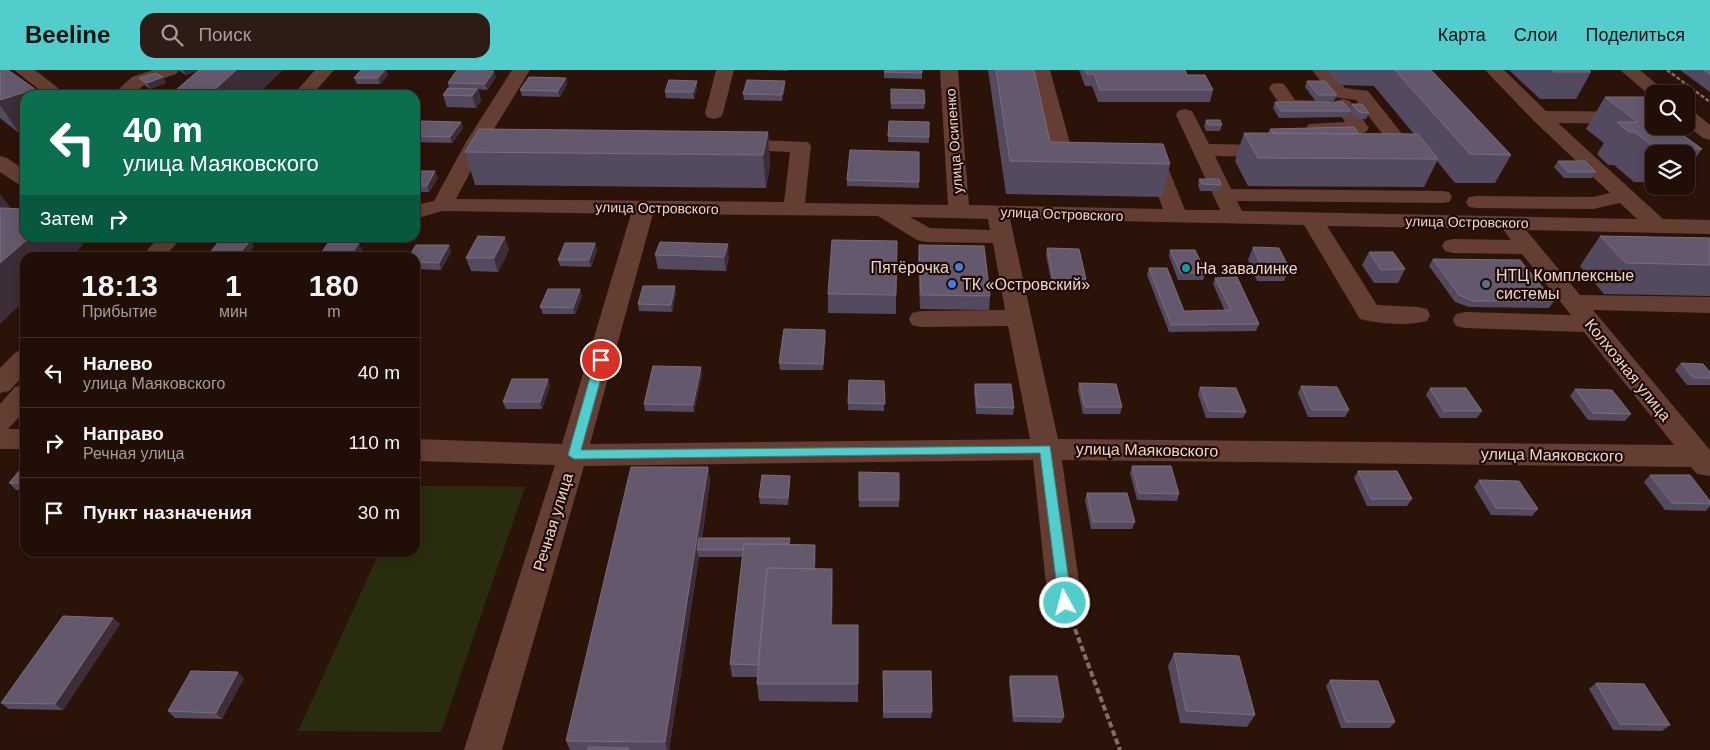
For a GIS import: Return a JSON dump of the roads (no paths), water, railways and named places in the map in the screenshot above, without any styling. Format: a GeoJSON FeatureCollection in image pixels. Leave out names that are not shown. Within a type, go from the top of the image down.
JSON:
{"type":"FeatureCollection","features":[{"type":"Feature","properties":{"kind":"street"},"geometry":{"type":"LineString","coordinates":[[23,70],[51,90]]}},
{"type":"Feature","properties":{"kind":"street"},"geometry":{"type":"LineString","coordinates":[[128,90],[138,82],[170,70]]}},
{"type":"Feature","properties":{"kind":"street"},"geometry":{"type":"LineString","coordinates":[[307,90],[325,70]]}},
{"type":"Feature","properties":{"kind":"street"},"geometry":{"type":"LineString","coordinates":[[442,204],[476,142],[521,70]]}},
{"type":"Feature","properties":{"kind":"street"},"geometry":{"type":"LineString","coordinates":[[714,113],[725,70]]}},
{"type":"Feature","properties":{"kind":"street","name":"улица Осипенко"},"geometry":{"type":"LineString","coordinates":[[949,70],[959,212]]}},
{"type":"Feature","properties":{"kind":"street"},"geometry":{"type":"LineString","coordinates":[[1041,70],[1063,153],[1153,154],[1177,217]]}},
{"type":"Feature","properties":{"kind":"street"},"geometry":{"type":"LineString","coordinates":[[1321,70],[1339,93],[1362,95],[1460,222]]}},
{"type":"Feature","properties":{"kind":"street"},"geometry":{"type":"LineString","coordinates":[[1494,70],[1657,226]]}},
{"type":"Feature","properties":{"kind":"street"},"geometry":{"type":"LineString","coordinates":[[1629,70],[1648,85]]}},
{"type":"Feature","properties":{"kind":"street"},"geometry":{"type":"LineString","coordinates":[[1278,88],[1290,106],[1370,105]]}},
{"type":"Feature","properties":{"kind":"street"},"geometry":{"type":"LineString","coordinates":[[1300,129],[1359,128],[1343,105]]}},
{"type":"Feature","properties":{"kind":"street"},"geometry":{"type":"LineString","coordinates":[[1185,115],[1234,218]]}},
{"type":"Feature","properties":{"kind":"street"},"geometry":{"type":"LineString","coordinates":[[1541,117],[1645,118]]}},
{"type":"Feature","properties":{"kind":"street"},"geometry":{"type":"LineString","coordinates":[[1695,117],[1710,118]]}},
{"type":"Feature","properties":{"kind":"street"},"geometry":{"type":"LineString","coordinates":[[1695,122],[1710,134]]}},
{"type":"Feature","properties":{"kind":"street"},"geometry":{"type":"LineString","coordinates":[[476,142],[499,142]]}},
{"type":"Feature","properties":{"kind":"street"},"geometry":{"type":"LineString","coordinates":[[713,145],[801,146],[794,209]]}},
{"type":"Feature","properties":{"kind":"street"},"geometry":{"type":"LineString","coordinates":[[1201,150],[1296,151]]}},
{"type":"Feature","properties":{"kind":"street"},"geometry":{"type":"LineString","coordinates":[[0,163],[20,155]]}},
{"type":"Feature","properties":{"kind":"street"},"geometry":{"type":"LineString","coordinates":[[0,163],[20,177]]}},
{"type":"Feature","properties":{"kind":"street"},"geometry":{"type":"LineString","coordinates":[[0,186],[20,180]]}},
{"type":"Feature","properties":{"kind":"street"},"geometry":{"type":"LineString","coordinates":[[1223,195],[1431,184]]}},
{"type":"Feature","properties":{"kind":"street"},"geometry":{"type":"LineString","coordinates":[[1477,202],[1593,203],[1624,196]]}},
{"type":"Feature","properties":{"kind":"street","name":"улица Островского"},"geometry":{"type":"LineString","coordinates":[[420,211],[442,204],[883,210],[1657,226],[1682,227],[1707,242]]}},
{"type":"Feature","properties":{"kind":"street","name":"Речная улица"},"geometry":{"type":"LineString","coordinates":[[483,750],[574,455],[644,208]]}},
{"type":"Feature","properties":{"kind":"street"},"geometry":{"type":"LineString","coordinates":[[883,210],[925,236],[1003,237]]}},
{"type":"Feature","properties":{"kind":"street"},"geometry":{"type":"LineString","coordinates":[[998,213],[1046,449],[1065,603]]}},
{"type":"Feature","properties":{"kind":"street"},"geometry":{"type":"LineString","coordinates":[[1312,220],[1368,313],[1418,315]]}},
{"type":"Feature","properties":{"kind":"street","name":"Колхозная улица"},"geometry":{"type":"LineString","coordinates":[[1509,223],[1704,463]]}},
{"type":"Feature","properties":{"kind":"street"},"geometry":{"type":"LineString","coordinates":[[157,252],[166,242]]}},
{"type":"Feature","properties":{"kind":"street"},"geometry":{"type":"LineString","coordinates":[[1453,246],[1528,247]]}},
{"type":"Feature","properties":{"kind":"street"},"geometry":{"type":"LineString","coordinates":[[1573,302],[1710,305]]}},
{"type":"Feature","properties":{"kind":"street"},"geometry":{"type":"LineString","coordinates":[[921,319],[1019,318]]}},
{"type":"Feature","properties":{"kind":"street"},"geometry":{"type":"LineString","coordinates":[[1465,320],[1590,324]]}},
{"type":"Feature","properties":{"kind":"street"},"geometry":{"type":"LineString","coordinates":[[8,401],[20,371]]}},
{"type":"Feature","properties":{"kind":"street"},"geometry":{"type":"LineString","coordinates":[[0,439],[20,439]]}},
{"type":"Feature","properties":{"kind":"street","name":"улица Маяковского"},"geometry":{"type":"LineString","coordinates":[[420,450],[574,455],[1046,449],[1704,463]]}},
{"type":"Feature","properties":{"kind":"place","name":"Пятёрочка"},"geometry":{"type":"Point","coordinates":[959,267]}},
{"type":"Feature","properties":{"kind":"place","name":"На завалинке"},"geometry":{"type":"Point","coordinates":[1186,268]}},
{"type":"Feature","properties":{"kind":"place","name":"ТК «Островский»"},"geometry":{"type":"Point","coordinates":[952,284]}},
{"type":"Feature","properties":{"kind":"place","name":"НТЦ Комплексные системы"},"geometry":{"type":"Point","coordinates":[1486,284]}}]}
